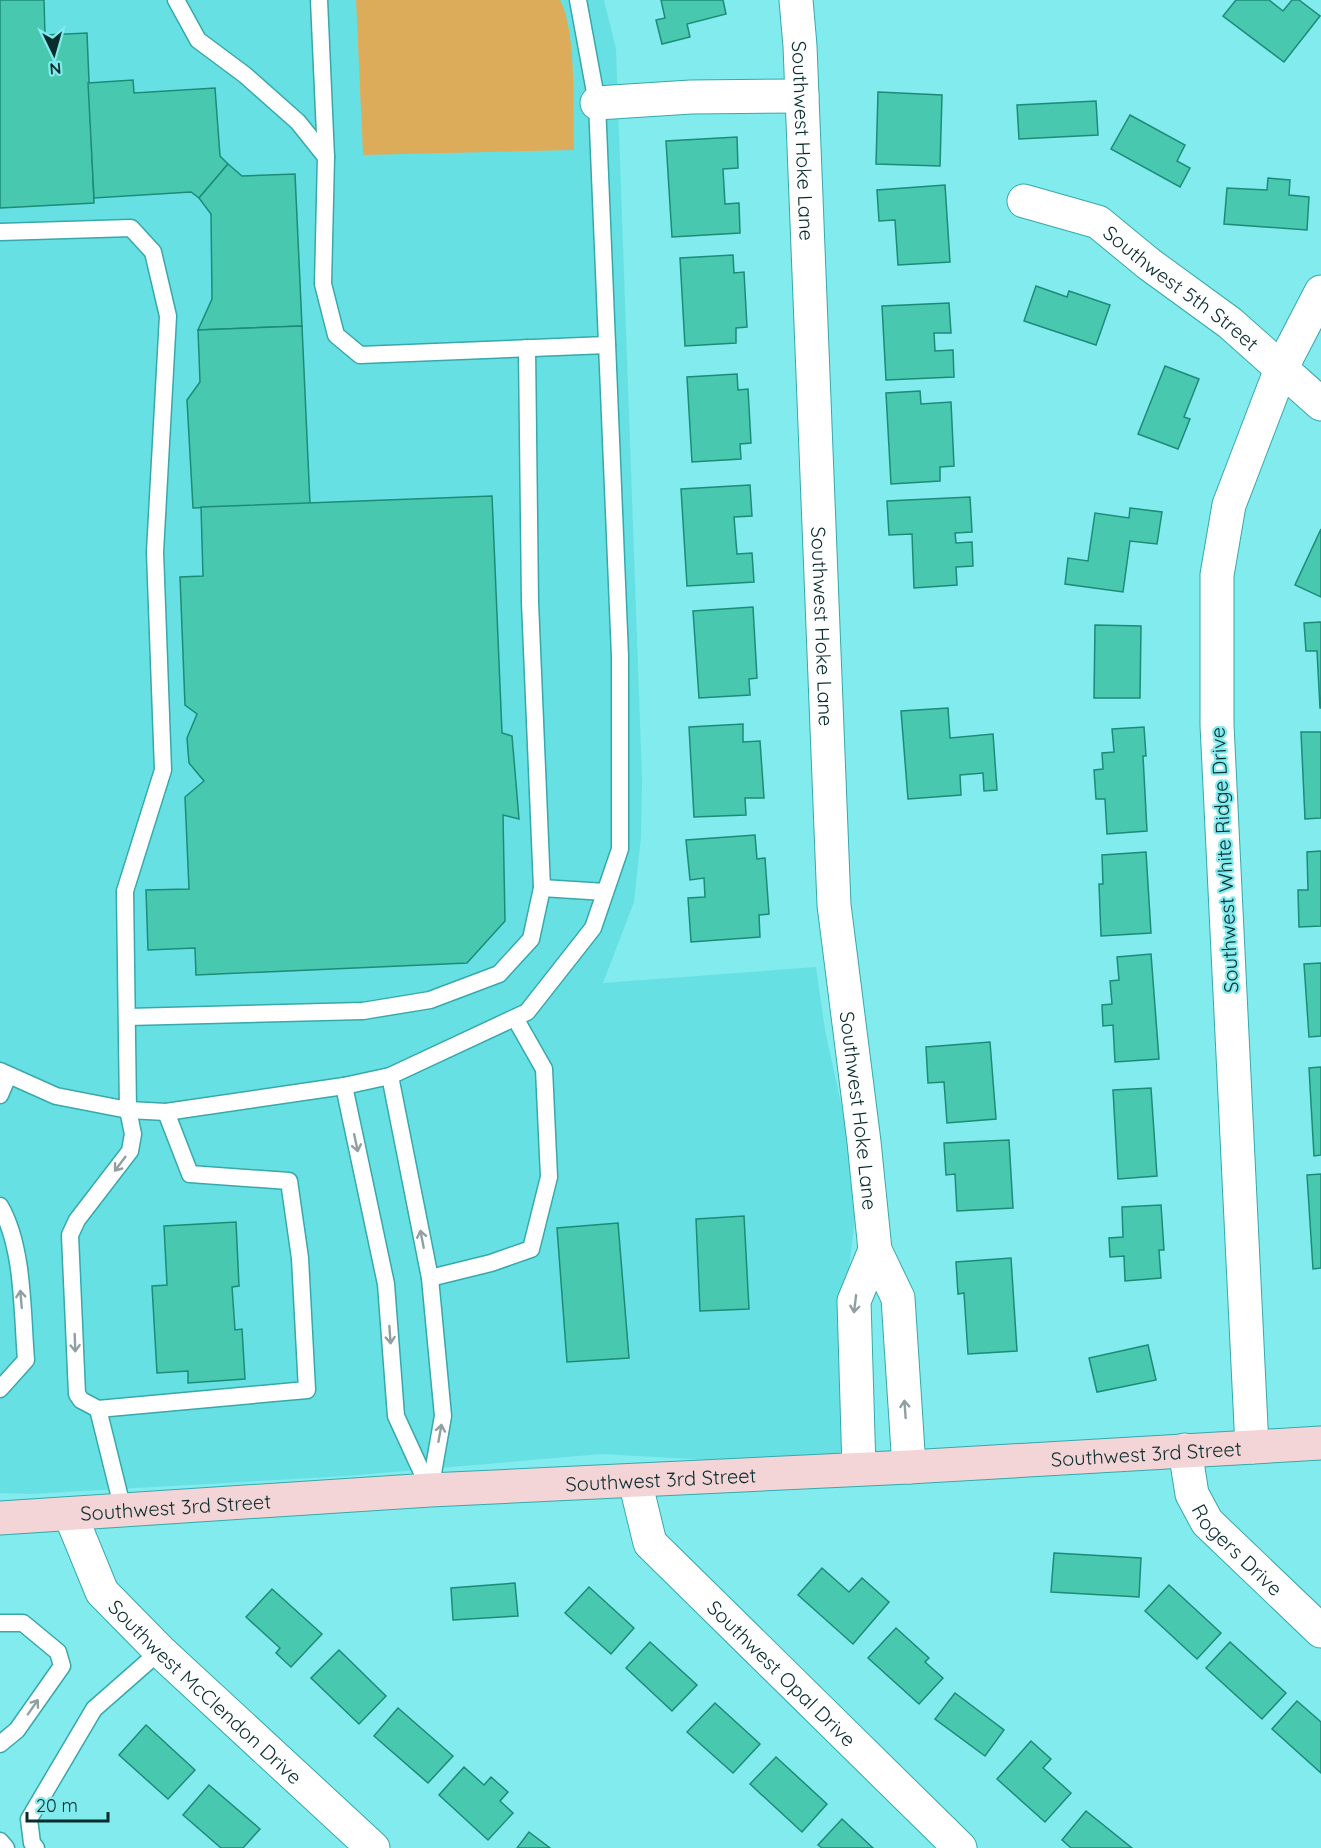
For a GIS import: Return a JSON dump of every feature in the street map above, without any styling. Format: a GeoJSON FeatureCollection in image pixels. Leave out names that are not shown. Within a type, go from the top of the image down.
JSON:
{"type":"FeatureCollection","features":[{"type":"Feature","properties":{"kind":"main road","name":"Southwest 3rd Street"},"geometry":{"type":"LineString","coordinates":[[0,1518],[430,1490],[909,1467],[1321,1443]]}},
{"type":"Feature","properties":{"kind":"street","name":"Southwest Hoke Lane"},"geometry":{"type":"LineString","coordinates":[[795,0],[802,96],[834,905],[864,1142],[875,1250],[898,1298],[909,1467]]}},
{"type":"Feature","properties":{"kind":"street"},"geometry":{"type":"LineString","coordinates":[[597,103],[691,97],[802,96]]}},
{"type":"Feature","properties":{"kind":"street","name":"Southwest 5th Street"},"geometry":{"type":"LineString","coordinates":[[1024,201],[1098,222],[1149,264],[1230,323],[1321,404]]}},
{"type":"Feature","properties":{"kind":"street","name":"Southwest White Ridge Drive"},"geometry":{"type":"LineString","coordinates":[[1252,1447],[1217,725],[1217,575],[1229,505],[1281,369],[1321,292]]}},
{"type":"Feature","properties":{"kind":"street","name":"Southwest Hoke Lane"},"geometry":{"type":"LineString","coordinates":[[860,1469],[854,1301],[875,1250]]}},
{"type":"Feature","properties":{"kind":"street","name":"Rogers Drive"},"geometry":{"type":"LineString","coordinates":[[1185,1450],[1192,1494],[1208,1522],[1321,1631]]}},
{"type":"Feature","properties":{"kind":"street","name":"Southwest Opal Drive"},"geometry":{"type":"LineString","coordinates":[[635,1481],[650,1543],[960,1848]]}},
{"type":"Feature","properties":{"kind":"street","name":"Southwest McClendon Drive"},"geometry":{"type":"LineString","coordinates":[[70,1514],[102,1592],[160,1651],[373,1848]]}},
{"type":"Feature","properties":{"kind":"lane"},"geometry":{"type":"LineString","coordinates":[[176,0],[198,40],[245,75],[298,122],[326,157]]}},
{"type":"Feature","properties":{"kind":"lane"},"geometry":{"type":"LineString","coordinates":[[319,0],[326,157],[323,284],[336,335],[360,355],[607,345]]}},
{"type":"Feature","properties":{"kind":"lane"},"geometry":{"type":"LineString","coordinates":[[0,1095],[4,1074],[56,1096],[128,1110],[166,1112],[344,1086],[390,1076],[527,1012],[593,928],[620,849],[620,656],[597,103],[578,0]]}},
{"type":"Feature","properties":{"kind":"lane"},"geometry":{"type":"LineString","coordinates":[[0,231],[131,228],[153,252],[168,316],[155,552],[163,770],[125,891],[128,1110],[133,1134],[130,1151],[77,1220],[70,1235],[77,1394],[81,1400],[98,1409],[307,1390],[300,1258],[289,1181],[190,1174],[166,1112]]}},
{"type":"Feature","properties":{"kind":"lane"},"geometry":{"type":"LineString","coordinates":[[128,1017],[363,1011],[430,1000],[499,974],[531,939],[542,888],[530,602],[527,348]]}},
{"type":"Feature","properties":{"kind":"lane"},"geometry":{"type":"LineString","coordinates":[[542,888],[605,892]]}},
{"type":"Feature","properties":{"kind":"lane"},"geometry":{"type":"LineString","coordinates":[[430,1278],[490,1263],[531,1249],[549,1177],[544,1069],[516,1018]]}},
{"type":"Feature","properties":{"kind":"lane"},"geometry":{"type":"LineString","coordinates":[[390,1076],[430,1278],[443,1416],[430,1490]]}},
{"type":"Feature","properties":{"kind":"lane"},"geometry":{"type":"LineString","coordinates":[[344,1086],[387,1284],[396,1416],[430,1490]]}},
{"type":"Feature","properties":{"kind":"lane"},"geometry":{"type":"LineString","coordinates":[[0,1206],[11,1224],[21,1292],[26,1360],[0,1389]]}},
{"type":"Feature","properties":{"kind":"lane"},"geometry":{"type":"LineString","coordinates":[[98,1409],[123,1510]]}},
{"type":"Feature","properties":{"kind":"lane"},"geometry":{"type":"LineString","coordinates":[[0,1623],[23,1623],[58,1652],[62,1666],[17,1730],[0,1744]]}},
{"type":"Feature","properties":{"kind":"lane"},"geometry":{"type":"LineString","coordinates":[[36,1848],[32,1843],[29,1819],[94,1709],[160,1651]]}},
{"type":"Feature","properties":{"kind":"lane"},"geometry":{"type":"LineString","coordinates":[[0,1841],[6,1848]]}},
{"type":"Feature","properties":{"kind":"shaded area"},"geometry":{"type":"Polygon","coordinates":[[[0,0],[604,0],[616,49],[642,779],[641,837],[634,902],[603,983],[816,967],[825,1030],[848,1136],[856,1210],[844,1310],[848,1445],[831,1460],[797,1465],[602,1454],[346,1476],[30,1494],[0,1493],[0,0]]]}},
{"type":"Feature","properties":{"kind":"shaded area"},"geometry":{"type":"Polygon","coordinates":[[[356,0],[560,0],[572,51],[574,150],[363,155],[356,0]]]}},
{"type":"Feature","properties":{"kind":"building"},"geometry":{"type":"Polygon","coordinates":[[[0,0],[44,0],[45,35],[87,33],[94,203],[0,208],[0,0]]]}},
{"type":"Feature","properties":{"kind":"building"},"geometry":{"type":"Polygon","coordinates":[[[661,0],[723,0],[726,14],[687,24],[690,37],[662,44],[656,20],[665,18],[661,0]]]}},
{"type":"Feature","properties":{"kind":"building"},"geometry":{"type":"Polygon","coordinates":[[[1236,0],[1269,0],[1283,11],[1292,0],[1299,0],[1320,16],[1284,62],[1223,16],[1236,0]]]}},
{"type":"Feature","properties":{"kind":"building"},"geometry":{"type":"Polygon","coordinates":[[[133,80],[134,93],[215,88],[220,156],[228,164],[199,198],[191,192],[94,198],[88,83],[133,80]]]}},
{"type":"Feature","properties":{"kind":"building"},"geometry":{"type":"Polygon","coordinates":[[[878,92],[942,95],[940,166],[876,164],[878,92]]]}},
{"type":"Feature","properties":{"kind":"building"},"geometry":{"type":"Polygon","coordinates":[[[1096,101],[1098,135],[1019,139],[1017,105],[1096,101]]]}},
{"type":"Feature","properties":{"kind":"building"},"geometry":{"type":"Polygon","coordinates":[[[1130,115],[1185,145],[1177,161],[1190,168],[1180,187],[1111,149],[1130,115]]]}},
{"type":"Feature","properties":{"kind":"building"},"geometry":{"type":"Polygon","coordinates":[[[737,137],[738,168],[723,169],[725,204],[739,203],[740,233],[672,237],[666,141],[737,137]]]}},
{"type":"Feature","properties":{"kind":"building"},"geometry":{"type":"Polygon","coordinates":[[[228,164],[242,176],[295,174],[302,326],[198,330],[212,299],[211,214],[199,198],[228,164]]]}},
{"type":"Feature","properties":{"kind":"building"},"geometry":{"type":"Polygon","coordinates":[[[1268,178],[1290,180],[1289,195],[1309,197],[1307,230],[1224,224],[1227,188],[1267,190],[1268,178]]]}},
{"type":"Feature","properties":{"kind":"building"},"geometry":{"type":"Polygon","coordinates":[[[945,185],[950,262],[898,265],[895,220],[879,221],[877,190],[945,185]]]}},
{"type":"Feature","properties":{"kind":"building"},"geometry":{"type":"Polygon","coordinates":[[[733,255],[734,273],[744,272],[747,327],[736,328],[736,343],[685,346],[680,258],[733,255]]]}},
{"type":"Feature","properties":{"kind":"building"},"geometry":{"type":"Polygon","coordinates":[[[1036,286],[1067,297],[1069,291],[1110,305],[1096,345],[1024,321],[1036,286]]]}},
{"type":"Feature","properties":{"kind":"building"},"geometry":{"type":"Polygon","coordinates":[[[949,303],[951,333],[934,333],[935,351],[953,350],[954,377],[886,380],[882,306],[949,303]]]}},
{"type":"Feature","properties":{"kind":"building"},"geometry":{"type":"Polygon","coordinates":[[[302,326],[310,504],[193,508],[187,400],[200,382],[198,330],[302,326]]]}},
{"type":"Feature","properties":{"kind":"building"},"geometry":{"type":"Polygon","coordinates":[[[1165,366],[1199,379],[1184,417],[1190,419],[1178,449],[1138,434],[1165,366]]]}},
{"type":"Feature","properties":{"kind":"building"},"geometry":{"type":"Polygon","coordinates":[[[737,374],[738,390],[748,389],[751,443],[740,444],[741,459],[692,462],[687,377],[737,374]]]}},
{"type":"Feature","properties":{"kind":"building"},"geometry":{"type":"Polygon","coordinates":[[[920,391],[921,404],[951,402],[954,466],[940,467],[940,481],[891,484],[886,393],[920,391]]]}},
{"type":"Feature","properties":{"kind":"building"},"geometry":{"type":"Polygon","coordinates":[[[750,485],[752,516],[734,517],[737,554],[752,553],[754,582],[687,586],[681,489],[750,485]]]}},
{"type":"Feature","properties":{"kind":"building"},"geometry":{"type":"Polygon","coordinates":[[[492,496],[502,733],[512,736],[519,819],[503,815],[505,921],[467,963],[196,975],[195,948],[148,950],[146,890],[189,889],[185,797],[204,781],[189,763],[187,738],[197,714],[185,705],[180,577],[203,576],[201,507],[492,496]]]}},
{"type":"Feature","properties":{"kind":"building"},"geometry":{"type":"Polygon","coordinates":[[[970,497],[972,532],[955,533],[956,543],[972,542],[973,566],[956,567],[957,585],[914,588],[912,534],[889,535],[887,501],[970,497]]]}},
{"type":"Feature","properties":{"kind":"building"},"geometry":{"type":"Polygon","coordinates":[[[1130,508],[1162,512],[1157,544],[1130,541],[1123,592],[1065,584],[1068,558],[1088,561],[1095,513],[1129,518],[1130,508]]]}},
{"type":"Feature","properties":{"kind":"building"},"geometry":{"type":"Polygon","coordinates":[[[1321,529],[1321,597],[1295,585],[1321,529]]]}},
{"type":"Feature","properties":{"kind":"building"},"geometry":{"type":"Polygon","coordinates":[[[753,607],[757,678],[749,679],[750,695],[699,698],[693,611],[753,607]]]}},
{"type":"Feature","properties":{"kind":"building"},"geometry":{"type":"Polygon","coordinates":[[[1321,622],[1320,708],[1317,651],[1306,651],[1304,623],[1321,622]]]}},
{"type":"Feature","properties":{"kind":"building"},"geometry":{"type":"Polygon","coordinates":[[[1095,625],[1141,626],[1140,698],[1094,698],[1095,625]]]}},
{"type":"Feature","properties":{"kind":"building"},"geometry":{"type":"Polygon","coordinates":[[[948,708],[950,738],[993,734],[997,790],[984,791],[983,773],[960,775],[961,795],[908,799],[901,711],[948,708]]]}},
{"type":"Feature","properties":{"kind":"building"},"geometry":{"type":"Polygon","coordinates":[[[743,724],[743,742],[760,741],[764,798],[745,798],[746,815],[694,817],[689,727],[743,724]]]}},
{"type":"Feature","properties":{"kind":"building"},"geometry":{"type":"Polygon","coordinates":[[[1144,727],[1146,756],[1143,756],[1147,831],[1107,834],[1105,799],[1096,799],[1094,770],[1103,769],[1102,753],[1114,752],[1112,729],[1144,727]]]}},
{"type":"Feature","properties":{"kind":"building"},"geometry":{"type":"Polygon","coordinates":[[[1301,732],[1321,732],[1321,818],[1305,819],[1301,732]]]}},
{"type":"Feature","properties":{"kind":"building"},"geometry":{"type":"Polygon","coordinates":[[[755,835],[757,859],[765,858],[769,914],[759,915],[760,937],[691,942],[688,898],[705,897],[704,878],[690,880],[686,840],[755,835]]]}},
{"type":"Feature","properties":{"kind":"building"},"geometry":{"type":"Polygon","coordinates":[[[1321,851],[1321,926],[1299,927],[1298,890],[1308,890],[1307,852],[1321,851]]]}},
{"type":"Feature","properties":{"kind":"building"},"geometry":{"type":"Polygon","coordinates":[[[1146,852],[1151,933],[1101,936],[1099,884],[1103,884],[1102,855],[1146,852]]]}},
{"type":"Feature","properties":{"kind":"building"},"geometry":{"type":"Polygon","coordinates":[[[1151,954],[1159,1059],[1115,1062],[1113,1025],[1103,1026],[1102,1005],[1112,1004],[1110,981],[1119,980],[1117,957],[1151,954]]]}},
{"type":"Feature","properties":{"kind":"building"},"geometry":{"type":"Polygon","coordinates":[[[1321,963],[1321,1036],[1309,1037],[1304,964],[1321,963]]]}},
{"type":"Feature","properties":{"kind":"building"},"geometry":{"type":"Polygon","coordinates":[[[990,1042],[996,1119],[947,1123],[944,1082],[928,1083],[926,1047],[990,1042]]]}},
{"type":"Feature","properties":{"kind":"building"},"geometry":{"type":"Polygon","coordinates":[[[1321,1067],[1321,1155],[1314,1156],[1309,1068],[1321,1067]]]}},
{"type":"Feature","properties":{"kind":"building"},"geometry":{"type":"Polygon","coordinates":[[[1151,1088],[1157,1176],[1118,1179],[1113,1090],[1151,1088]]]}},
{"type":"Feature","properties":{"kind":"building"},"geometry":{"type":"Polygon","coordinates":[[[1009,1140],[1013,1208],[957,1211],[955,1174],[946,1175],[944,1143],[1009,1140]]]}},
{"type":"Feature","properties":{"kind":"building"},"geometry":{"type":"Polygon","coordinates":[[[1321,1174],[1321,1268],[1313,1269],[1307,1175],[1321,1174]]]}},
{"type":"Feature","properties":{"kind":"building"},"geometry":{"type":"Polygon","coordinates":[[[1161,1205],[1164,1250],[1159,1250],[1161,1278],[1125,1281],[1124,1256],[1110,1257],[1109,1238],[1123,1237],[1122,1207],[1161,1205]]]}},
{"type":"Feature","properties":{"kind":"building"},"geometry":{"type":"Polygon","coordinates":[[[744,1216],[749,1309],[700,1311],[696,1219],[744,1216]]]}},
{"type":"Feature","properties":{"kind":"building"},"geometry":{"type":"Polygon","coordinates":[[[236,1222],[239,1286],[232,1287],[235,1330],[242,1329],[245,1379],[188,1383],[188,1371],[157,1373],[152,1286],[167,1285],[164,1226],[236,1222]]]}},
{"type":"Feature","properties":{"kind":"building"},"geometry":{"type":"Polygon","coordinates":[[[618,1223],[629,1358],[567,1362],[557,1228],[618,1223]]]}},
{"type":"Feature","properties":{"kind":"building"},"geometry":{"type":"Polygon","coordinates":[[[1011,1258],[1017,1351],[968,1354],[964,1293],[958,1294],[956,1262],[1011,1258]]]}},
{"type":"Feature","properties":{"kind":"building"},"geometry":{"type":"Polygon","coordinates":[[[1148,1345],[1156,1380],[1097,1392],[1089,1358],[1148,1345]]]}},
{"type":"Feature","properties":{"kind":"building"},"geometry":{"type":"Polygon","coordinates":[[[1054,1553],[1141,1558],[1139,1597],[1051,1592],[1054,1553]]]}},
{"type":"Feature","properties":{"kind":"building"},"geometry":{"type":"Polygon","coordinates":[[[822,1568],[849,1592],[862,1578],[889,1602],[853,1644],[798,1595],[822,1568]]]}},
{"type":"Feature","properties":{"kind":"building"},"geometry":{"type":"Polygon","coordinates":[[[515,1583],[518,1616],[453,1620],[451,1588],[515,1583]]]}},
{"type":"Feature","properties":{"kind":"building"},"geometry":{"type":"Polygon","coordinates":[[[1169,1585],[1221,1633],[1197,1659],[1145,1611],[1169,1585]]]}},
{"type":"Feature","properties":{"kind":"building"},"geometry":{"type":"Polygon","coordinates":[[[589,1587],[634,1628],[611,1654],[565,1613],[589,1587]]]}},
{"type":"Feature","properties":{"kind":"building"},"geometry":{"type":"Polygon","coordinates":[[[272,1589],[322,1634],[291,1667],[276,1653],[280,1648],[246,1617],[272,1589]]]}},
{"type":"Feature","properties":{"kind":"building"},"geometry":{"type":"Polygon","coordinates":[[[896,1628],[929,1658],[925,1662],[943,1678],[919,1704],[868,1658],[896,1628]]]}},
{"type":"Feature","properties":{"kind":"building"},"geometry":{"type":"Polygon","coordinates":[[[650,1642],[697,1685],[672,1711],[626,1668],[650,1642]]]}},
{"type":"Feature","properties":{"kind":"building"},"geometry":{"type":"Polygon","coordinates":[[[1230,1642],[1286,1693],[1262,1719],[1206,1668],[1230,1642]]]}},
{"type":"Feature","properties":{"kind":"building"},"geometry":{"type":"Polygon","coordinates":[[[339,1650],[386,1696],[359,1724],[311,1678],[339,1650]]]}},
{"type":"Feature","properties":{"kind":"building"},"geometry":{"type":"Polygon","coordinates":[[[955,1693],[1004,1730],[985,1756],[935,1719],[955,1693]]]}},
{"type":"Feature","properties":{"kind":"building"},"geometry":{"type":"Polygon","coordinates":[[[1297,1701],[1321,1722],[1321,1773],[1272,1729],[1297,1701]]]}},
{"type":"Feature","properties":{"kind":"building"},"geometry":{"type":"Polygon","coordinates":[[[715,1703],[760,1744],[733,1773],[687,1732],[715,1703]]]}},
{"type":"Feature","properties":{"kind":"building"},"geometry":{"type":"Polygon","coordinates":[[[398,1708],[453,1756],[428,1783],[374,1736],[398,1708]]]}},
{"type":"Feature","properties":{"kind":"building"},"geometry":{"type":"Polygon","coordinates":[[[146,1725],[195,1770],[168,1799],[119,1755],[146,1725]]]}},
{"type":"Feature","properties":{"kind":"building"},"geometry":{"type":"Polygon","coordinates":[[[1031,1741],[1051,1759],[1043,1768],[1071,1793],[1045,1822],[997,1779],[1031,1741]]]}},
{"type":"Feature","properties":{"kind":"building"},"geometry":{"type":"Polygon","coordinates":[[[776,1757],[827,1804],[802,1832],[750,1784],[776,1757]]]}},
{"type":"Feature","properties":{"kind":"building"},"geometry":{"type":"Polygon","coordinates":[[[464,1767],[484,1785],[491,1777],[508,1792],[500,1801],[513,1813],[488,1840],[439,1795],[464,1767]]]}},
{"type":"Feature","properties":{"kind":"building"},"geometry":{"type":"Polygon","coordinates":[[[209,1785],[260,1829],[243,1848],[221,1848],[183,1815],[209,1785]]]}},
{"type":"Feature","properties":{"kind":"building"},"geometry":{"type":"Polygon","coordinates":[[[1086,1811],[1132,1848],[1071,1848],[1062,1840],[1086,1811]]]}},
{"type":"Feature","properties":{"kind":"building"},"geometry":{"type":"Polygon","coordinates":[[[842,1819],[873,1848],[822,1848],[818,1845],[842,1819]]]}},
{"type":"Feature","properties":{"kind":"building"},"geometry":{"type":"Polygon","coordinates":[[[529,1832],[550,1848],[517,1848],[529,1832]]]}}]}
